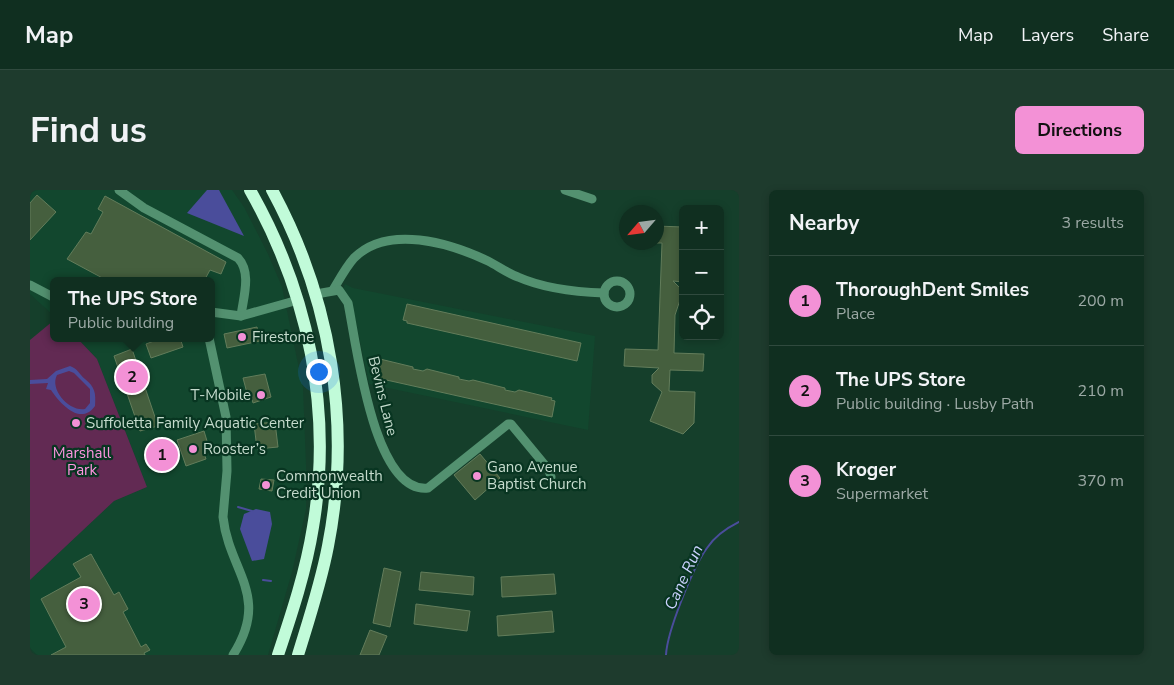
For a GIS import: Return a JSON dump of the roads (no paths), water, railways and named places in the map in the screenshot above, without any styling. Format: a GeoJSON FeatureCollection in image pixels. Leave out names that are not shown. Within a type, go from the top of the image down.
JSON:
{"type":"FeatureCollection","features":[{"type":"Feature","properties":{"kind":"highway"},"geometry":{"type":"LineString","coordinates":[[250,190],[272,232],[298,300],[308,334],[317,394],[320,437],[318,484],[308,556],[278,655]]}},
{"type":"Feature","properties":{"kind":"highway"},"geometry":{"type":"LineString","coordinates":[[272,190],[301,251],[316,294],[328,341],[334,382],[338,437],[338,477],[331,530],[321,576],[298,655]]}},
{"type":"Feature","properties":{"kind":"highway"},"geometry":{"type":"LineString","coordinates":[[298,300],[316,294]]}},
{"type":"Feature","properties":{"kind":"street"},"geometry":{"type":"LineString","coordinates":[[119,190],[144,208],[234,255],[241,261],[246,276],[241,316]]}},
{"type":"Feature","properties":{"kind":"street"},"geometry":{"type":"LineString","coordinates":[[565,190],[592,198]]}},
{"type":"Feature","properties":{"kind":"street"},"geometry":{"type":"LineString","coordinates":[[316,294],[333,290],[353,259],[373,245],[385,242],[416,240],[439,243],[458,249],[487,260],[518,277],[539,285],[576,292],[604,293]]}},
{"type":"Feature","properties":{"kind":"street"},"geometry":{"type":"LineString","coordinates":[[30,285],[50,295]]}},
{"type":"Feature","properties":{"kind":"street","name":"Bevins Lane"},"geometry":{"type":"LineString","coordinates":[[333,290],[339,290],[348,303],[371,418],[378,439],[393,465],[405,480],[422,489],[428,488],[508,424],[511,424],[549,470],[551,477]]}},
{"type":"Feature","properties":{"kind":"street"},"geometry":{"type":"LineString","coordinates":[[215,313],[241,316],[298,300]]}},
{"type":"Feature","properties":{"kind":"street"},"geometry":{"type":"LineString","coordinates":[[210,342],[226,417],[228,442],[223,517],[224,529],[245,578],[248,593],[247,623],[233,655]]}},
{"type":"Feature","properties":{"kind":"waterway"},"geometry":{"type":"LineString","coordinates":[[238,507],[252,511]]}},
{"type":"Feature","properties":{"kind":"waterway","name":"Cane Run"},"geometry":{"type":"LineString","coordinates":[[666,655],[667,645],[676,616],[701,557],[717,536],[739,522]]}},
{"type":"Feature","properties":{"kind":"waterway"},"geometry":{"type":"LineString","coordinates":[[263,580],[271,581]]}},
{"type":"Feature","properties":{"kind":"place","name":"Firestone"},"geometry":{"type":"Point","coordinates":[242,337]}},
{"type":"Feature","properties":{"kind":"place","name":"The UPS Store"},"geometry":{"type":"Point","coordinates":[132,377]}},
{"type":"Feature","properties":{"kind":"place","name":"T-Mobile"},"geometry":{"type":"Point","coordinates":[261,395]}},
{"type":"Feature","properties":{"kind":"place","name":"Suffoletta Family Aquatic Center"},"geometry":{"type":"Point","coordinates":[76,423]}},
{"type":"Feature","properties":{"kind":"place","name":"Rooster’s"},"geometry":{"type":"Point","coordinates":[193,449]}},
{"type":"Feature","properties":{"kind":"place","name":"ThoroughDent Smiles"},"geometry":{"type":"Point","coordinates":[162,455]}},
{"type":"Feature","properties":{"kind":"place","name":"Gano Avenue Baptist Church"},"geometry":{"type":"Point","coordinates":[477,476]}},
{"type":"Feature","properties":{"kind":"place","name":"Commonwealth Credit Union"},"geometry":{"type":"Point","coordinates":[266,485]}},
{"type":"Feature","properties":{"kind":"place","name":"Kroger"},"geometry":{"type":"Point","coordinates":[84,604]}},
{"type":"Feature","properties":{"kind":"park label","name":"Marshall Park"},"geometry":{"type":"Point","coordinates":[82,462]}}]}
